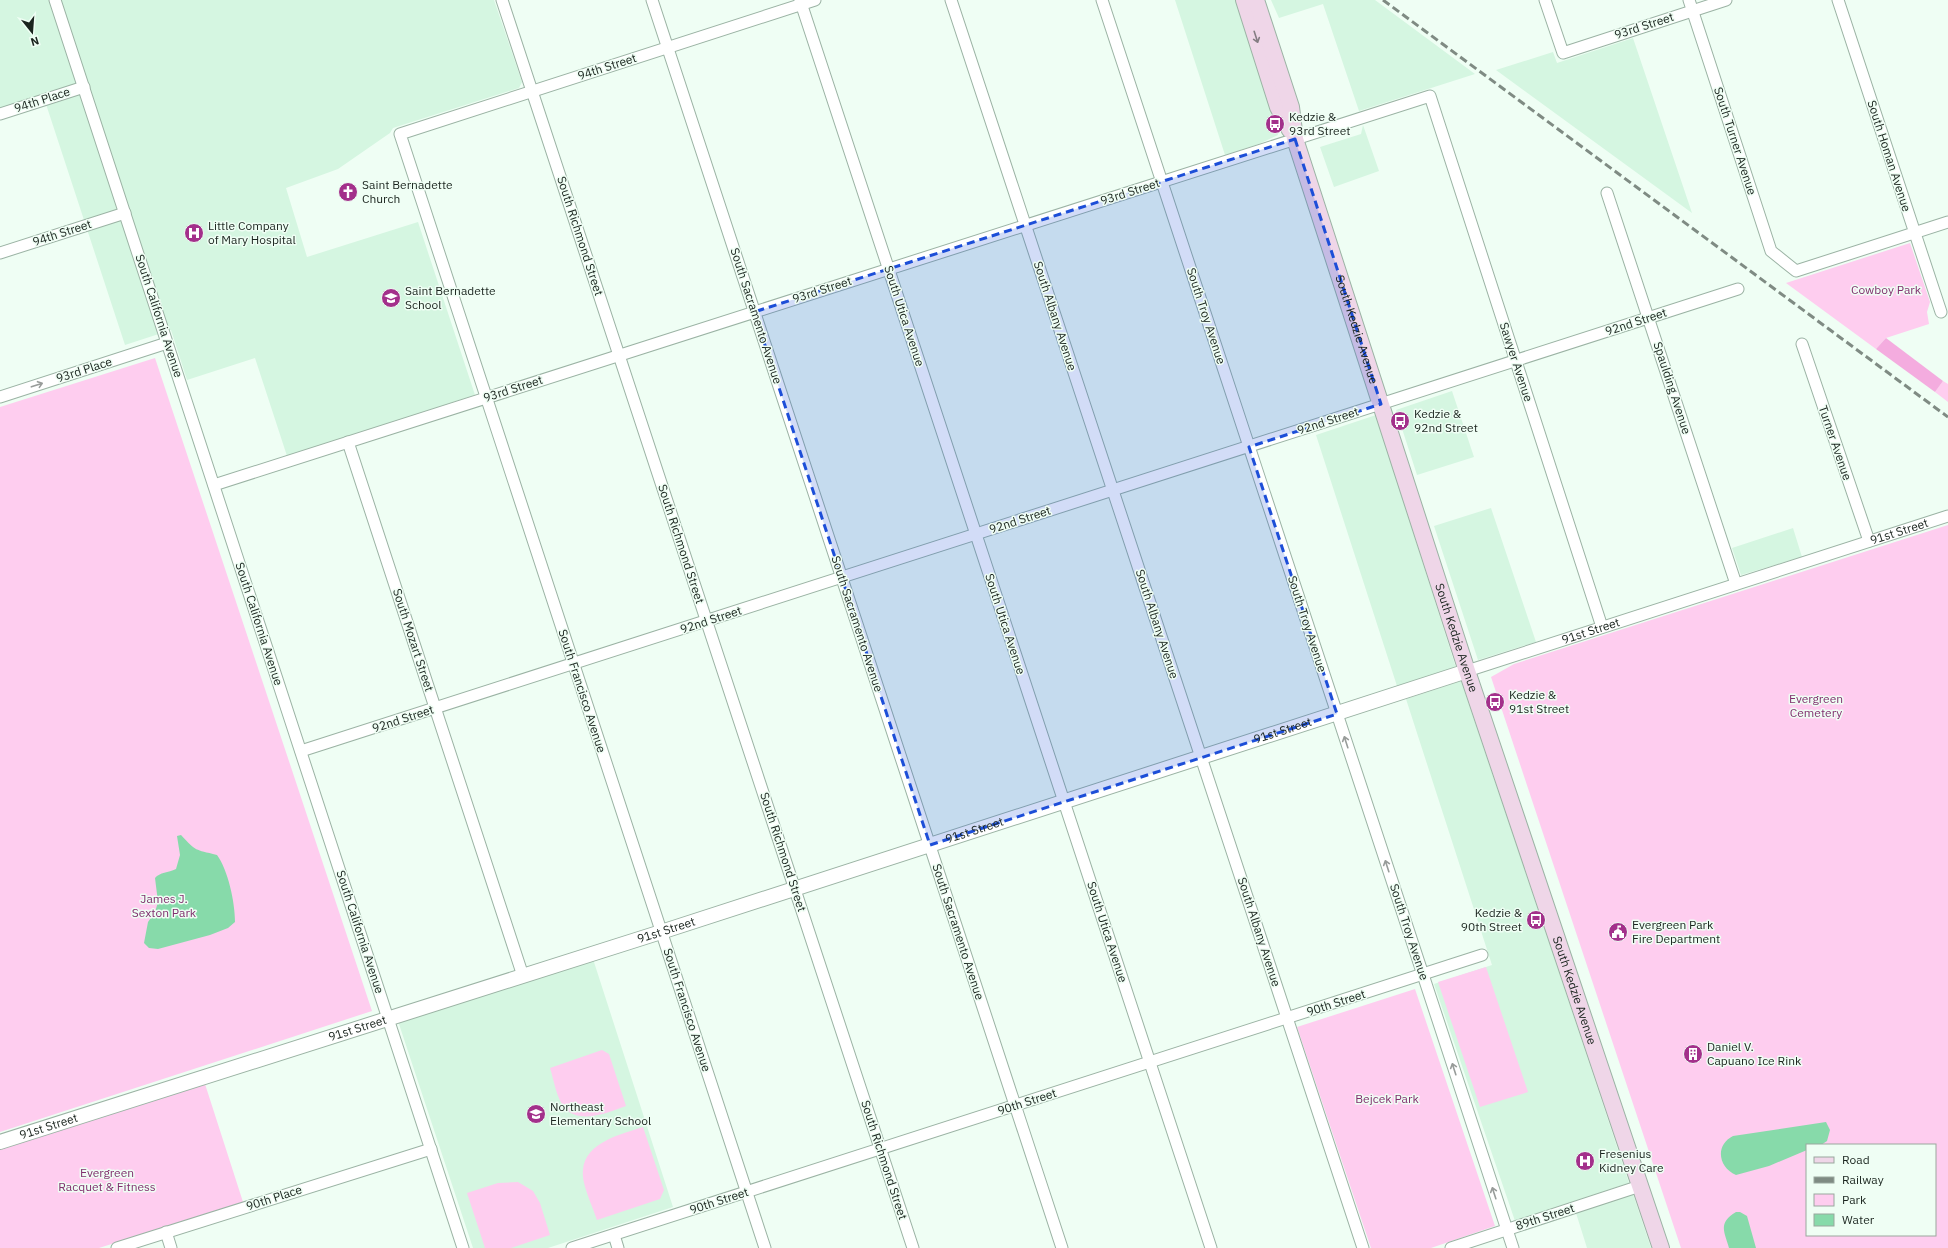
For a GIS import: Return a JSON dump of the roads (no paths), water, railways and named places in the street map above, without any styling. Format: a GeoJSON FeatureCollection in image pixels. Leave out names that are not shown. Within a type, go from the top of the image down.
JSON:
{"type":"FeatureCollection","features":[{"type":"Feature","properties":{"kind":"main road","name":"South Kedzie Avenue"},"geometry":{"type":"LineString","coordinates":[[1244,0],[1278,107],[1295,139],[1467,672],[1661,1248]]}},
{"type":"Feature","properties":{"kind":"main road","name":"South Kedzie Avenue"},"geometry":{"type":"LineString","coordinates":[[1256,0],[1291,107],[1295,139]]}},
{"type":"Feature","properties":{"kind":"street","name":"South California Avenue"},"geometry":{"type":"LineString","coordinates":[[55,0],[463,1248]]}},
{"type":"Feature","properties":{"kind":"street","name":"South Richmond Street"},"geometry":{"type":"LineString","coordinates":[[502,0],[913,1248]]}},
{"type":"Feature","properties":{"kind":"street","name":"South Sacramento Avenue"},"geometry":{"type":"LineString","coordinates":[[652,0],[1062,1248]]}},
{"type":"Feature","properties":{"kind":"street","name":"94th Street"},"geometry":{"type":"LineString","coordinates":[[400,134],[668,47],[800,2],[815,0]]}},
{"type":"Feature","properties":{"kind":"street","name":"South Albany Avenue"},"geometry":{"type":"LineString","coordinates":[[951,0],[1363,1248]]}},
{"type":"Feature","properties":{"kind":"street","name":"South Troy Avenue"},"geometry":{"type":"LineString","coordinates":[[1102,0],[1513,1248]]}},
{"type":"Feature","properties":{"kind":"street","name":"93rd Street"},"geometry":{"type":"LineString","coordinates":[[1545,0],[1562,53],[1691,5],[1726,0]]}},
{"type":"Feature","properties":{"kind":"street","name":"South Homan Avenue"},"geometry":{"type":"LineString","coordinates":[[1838,0],[1941,312]]}},
{"type":"Feature","properties":{"kind":"street","name":"South Utica Avenue"},"geometry":{"type":"LineString","coordinates":[[800,2],[1211,1248]]}},
{"type":"Feature","properties":{"kind":"street","name":"South Turner Avenue"},"geometry":{"type":"LineString","coordinates":[[1691,5],[1771,251],[1796,271],[1915,233]]}},
{"type":"Feature","properties":{"kind":"street","name":"94th Place"},"geometry":{"type":"LineString","coordinates":[[0,114],[84,87]]}},
{"type":"Feature","properties":{"kind":"street","name":"93rd Street"},"geometry":{"type":"LineString","coordinates":[[214,485],[1430,96]]}},
{"type":"Feature","properties":{"kind":"street","name":"Sawyer Avenue"},"geometry":{"type":"LineString","coordinates":[[1430,96],[1602,627]]}},
{"type":"Feature","properties":{"kind":"street","name":"South Francisco Avenue"},"geometry":{"type":"LineString","coordinates":[[400,134],[765,1248]]}},
{"type":"Feature","properties":{"kind":"street","name":"Spaulding Avenue"},"geometry":{"type":"LineString","coordinates":[[1607,192],[1736,584]]}},
{"type":"Feature","properties":{"kind":"street","name":"94th Street"},"geometry":{"type":"LineString","coordinates":[[0,253],[125,213]]}},
{"type":"Feature","properties":{"kind":"street"},"geometry":{"type":"LineString","coordinates":[[1915,233],[1948,222]]}},
{"type":"Feature","properties":{"kind":"street","name":"92nd Street"},"geometry":{"type":"LineString","coordinates":[[301,751],[1738,290]]}},
{"type":"Feature","properties":{"kind":"street","name":"93rd Place"},"geometry":{"type":"LineString","coordinates":[[0,397],[168,344]]}},
{"type":"Feature","properties":{"kind":"street","name":"Turner Avenue"},"geometry":{"type":"LineString","coordinates":[[1802,344],[1869,541]]}},
{"type":"Feature","properties":{"kind":"street","name":"South Mozart Street"},"geometry":{"type":"LineString","coordinates":[[348,442],[523,976]]}},
{"type":"Feature","properties":{"kind":"street","name":"91st Street"},"geometry":{"type":"LineString","coordinates":[[0,1142],[795,889],[1948,516]]}},
{"type":"Feature","properties":{"kind":"street","name":"90th Street"},"geometry":{"type":"LineString","coordinates":[[572,1248],[1482,955]]}},
{"type":"Feature","properties":{"kind":"street","name":"90th Place"},"geometry":{"type":"LineString","coordinates":[[117,1248],[431,1148]]}},
{"type":"Feature","properties":{"kind":"street","name":"89th Street"},"geometry":{"type":"LineString","coordinates":[[1451,1248],[1640,1186]]}},
{"type":"Feature","properties":{"kind":"street"},"geometry":{"type":"LineString","coordinates":[[166,1232],[171,1248]]}},
{"type":"Feature","properties":{"kind":"street"},"geometry":{"type":"LineString","coordinates":[[614,1235],[618,1248]]}},
{"type":"Feature","properties":{"kind":"water"},"geometry":{"type":"Polygon","coordinates":[[[181,835],[196,849],[217,855],[221,861],[228,878],[234,905],[235,922],[228,928],[210,935],[158,949],[149,948],[144,943],[148,922],[155,912],[158,902],[155,878],[176,869],[180,855],[177,836],[181,835]]]}},
{"type":"Feature","properties":{"kind":"water"},"geometry":{"type":"Polygon","coordinates":[[[1826,1122],[1830,1130],[1827,1141],[1822,1144],[1806,1144],[1806,1150],[1769,1166],[1736,1175],[1725,1167],[1721,1156],[1723,1145],[1733,1136],[1826,1122]]]}},
{"type":"Feature","properties":{"kind":"water"},"geometry":{"type":"Polygon","coordinates":[[[1736,1212],[1740,1212],[1747,1216],[1756,1248],[1729,1248],[1724,1228],[1730,1216],[1736,1212]]]}},
{"type":"Feature","properties":{"kind":"railway"},"geometry":{"type":"LineString","coordinates":[[1383,0],[1948,417]]}},
{"type":"Feature","properties":{"kind":"place","name":"Kedzie & 93rd Street"},"geometry":{"type":"Point","coordinates":[1275,124]}},
{"type":"Feature","properties":{"kind":"place","name":"Saint Bernadette Church"},"geometry":{"type":"Point","coordinates":[348,192]}},
{"type":"Feature","properties":{"kind":"place","name":"Little Company of Mary Hospital"},"geometry":{"type":"Point","coordinates":[194,233]}},
{"type":"Feature","properties":{"kind":"place","name":"Saint Bernadette School"},"geometry":{"type":"Point","coordinates":[391,298]}},
{"type":"Feature","properties":{"kind":"place","name":"Kedzie & 92nd Street"},"geometry":{"type":"Point","coordinates":[1400,421]}},
{"type":"Feature","properties":{"kind":"place","name":"Kedzie & 91st Street"},"geometry":{"type":"Point","coordinates":[1495,702]}},
{"type":"Feature","properties":{"kind":"place","name":"Kedzie & 90th Street"},"geometry":{"type":"Point","coordinates":[1536,920]}},
{"type":"Feature","properties":{"kind":"place","name":"Evergreen Park Fire Department"},"geometry":{"type":"Point","coordinates":[1618,932]}},
{"type":"Feature","properties":{"kind":"place","name":"Daniel V. Capuano Ice Rink"},"geometry":{"type":"Point","coordinates":[1693,1054]}},
{"type":"Feature","properties":{"kind":"place","name":"Northeast Elementary School"},"geometry":{"type":"Point","coordinates":[536,1114]}},
{"type":"Feature","properties":{"kind":"place","name":"Fresenius Kidney Care"},"geometry":{"type":"Point","coordinates":[1585,1161]}},
{"type":"Feature","properties":{"kind":"park label","name":"Cowboy Park"},"geometry":{"type":"Point","coordinates":[1886,290]}},
{"type":"Feature","properties":{"kind":"park label","name":"Evergreen Cemetery"},"geometry":{"type":"Point","coordinates":[1816,706]}},
{"type":"Feature","properties":{"kind":"park label","name":"James J. Sexton Park"},"geometry":{"type":"Point","coordinates":[164,906]}},
{"type":"Feature","properties":{"kind":"park label","name":"Bejcek Park"},"geometry":{"type":"Point","coordinates":[1387,1099]}},
{"type":"Feature","properties":{"kind":"park label","name":"Evergreen Racquet & Fitness"},"geometry":{"type":"Point","coordinates":[107,1180]}}]}
